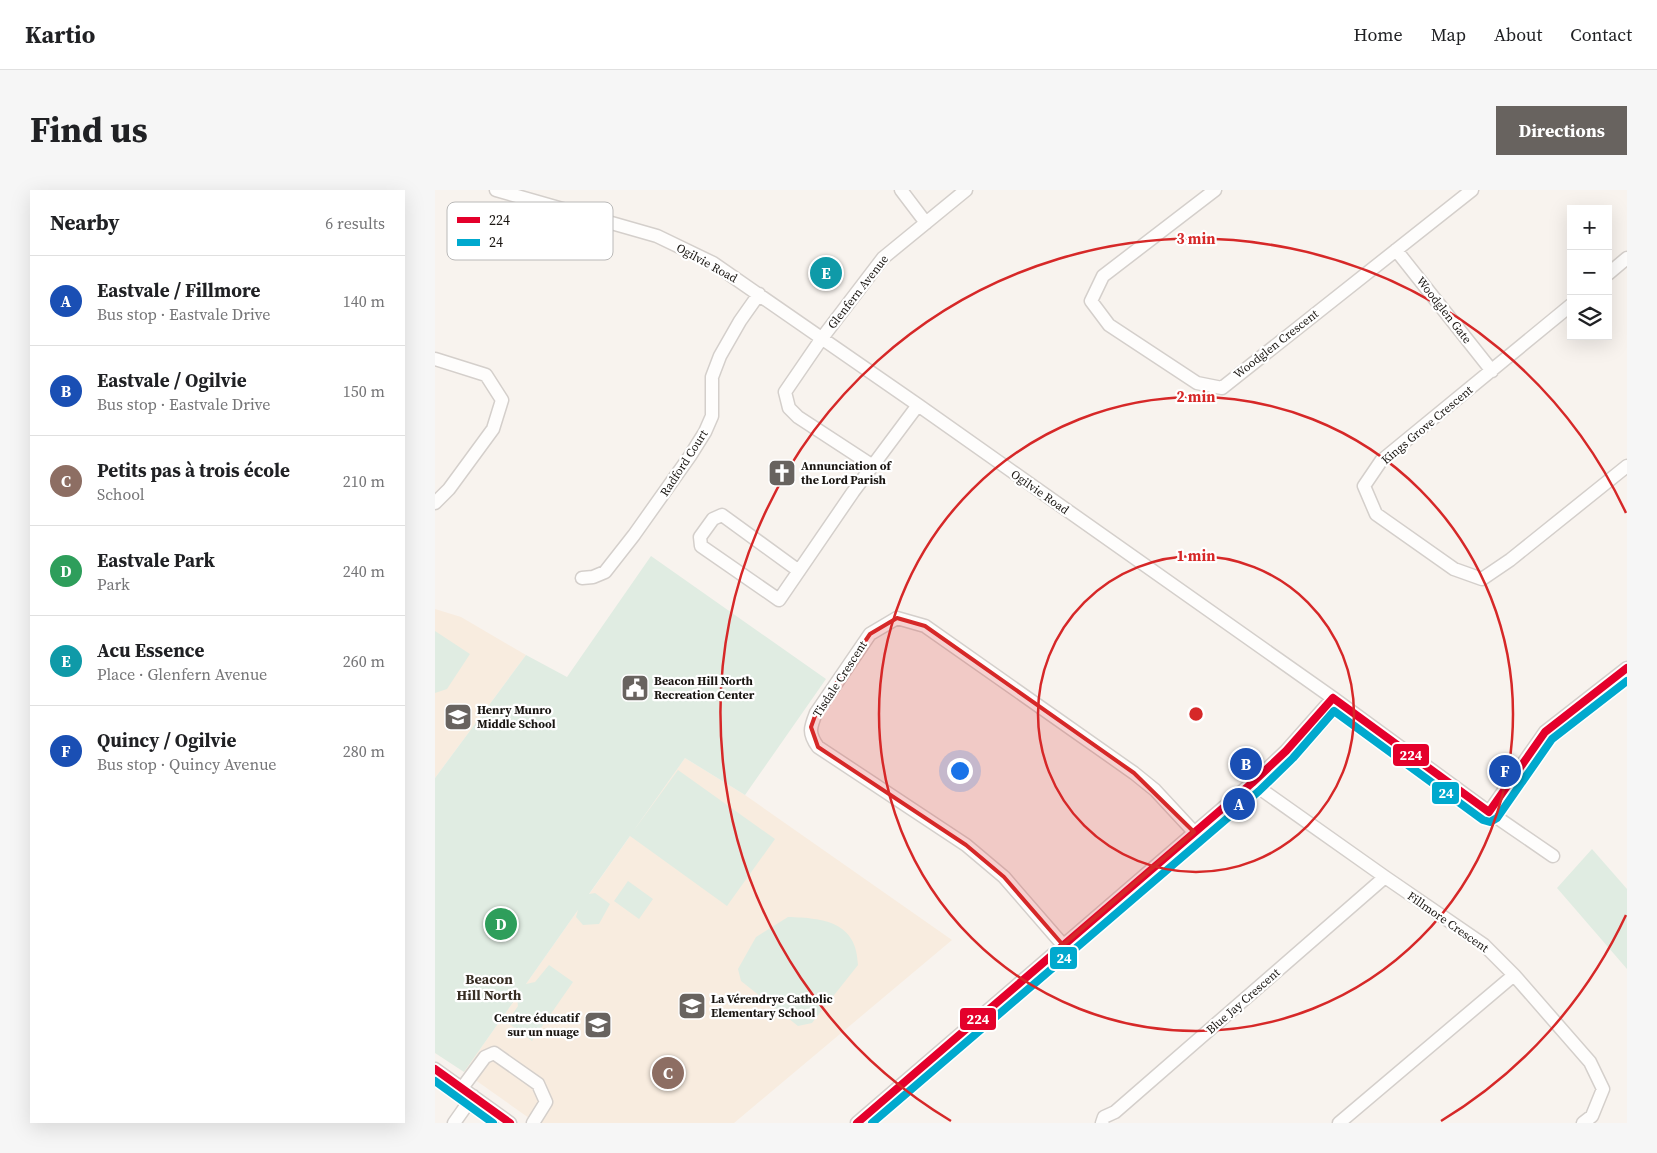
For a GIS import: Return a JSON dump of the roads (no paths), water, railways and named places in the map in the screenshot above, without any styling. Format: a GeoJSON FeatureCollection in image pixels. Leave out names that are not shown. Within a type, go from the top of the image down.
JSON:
{"type":"FeatureCollection","features":[{"type":"Feature","properties":{"kind":"street","name":"Ogilvie Road"},"geometry":{"type":"LineString","coordinates":[[496,190],[538,202]]}},
{"type":"Feature","properties":{"kind":"street"},"geometry":{"type":"LineString","coordinates":[[901,190],[926,223]]}},
{"type":"Feature","properties":{"kind":"street","name":"Glenfern Avenue"},"geometry":{"type":"LineString","coordinates":[[873,466],[798,417],[789,408],[785,392],[822,338],[883,258],[966,190]]}},
{"type":"Feature","properties":{"kind":"street","name":"Woodglen Crescent"},"geometry":{"type":"LineString","coordinates":[[1215,190],[1103,276],[1091,301],[1109,325],[1197,383],[1222,388],[1472,190]]}},
{"type":"Feature","properties":{"kind":"street","name":"Ogilvie Road"},"geometry":{"type":"LineString","coordinates":[[613,223],[657,236],[713,263],[918,405],[1553,856]]}},
{"type":"Feature","properties":{"kind":"street","name":"Woodglen Gate"},"geometry":{"type":"LineString","coordinates":[[1396,250],[1492,371]]}},
{"type":"Feature","properties":{"kind":"street"},"geometry":{"type":"LineString","coordinates":[[1612,271],[1627,258]]}},
{"type":"Feature","properties":{"kind":"street","name":"Radford Court"},"geometry":{"type":"LineString","coordinates":[[582,578],[593,577],[605,572],[634,535],[701,440],[712,416],[713,377],[720,356],[740,321],[759,294]]}},
{"type":"Feature","properties":{"kind":"street","name":"Kings Grove Crescent"},"geometry":{"type":"LineString","coordinates":[[1567,308],[1381,461],[1364,486],[1376,514],[1455,569],[1482,579],[1510,560],[1627,466]]}},
{"type":"Feature","properties":{"kind":"street"},"geometry":{"type":"LineString","coordinates":[[435,359],[486,375],[502,400],[493,429],[449,489],[435,503]]}},
{"type":"Feature","properties":{"kind":"street"},"geometry":{"type":"LineString","coordinates":[[799,571],[722,515],[713,519],[700,537],[701,546],[779,600],[918,405]]}},
{"type":"Feature","properties":{"kind":"street","name":"Tisdale Crescent"},"geometry":{"type":"LineString","coordinates":[[1063,945],[1004,878],[966,845],[818,747],[812,738],[811,727],[816,713],[870,634],[897,618],[925,626],[1134,773],[1155,790],[1194,832]]}},
{"type":"Feature","properties":{"kind":"street"},"geometry":{"type":"LineString","coordinates":[[1489,812],[1545,732],[1627,668]]}},
{"type":"Feature","properties":{"kind":"street"},"geometry":{"type":"LineString","coordinates":[[857,1123],[1252,783],[1285,751],[1333,698]]}},
{"type":"Feature","properties":{"kind":"street","name":"Fillmore Crescent"},"geometry":{"type":"LineString","coordinates":[[1252,783],[1385,878],[1484,945],[1514,975],[1590,1062],[1603,1090],[1592,1116],[1583,1123]]}},
{"type":"Feature","properties":{"kind":"street","name":"Blue Jay Crescent"},"geometry":{"type":"LineString","coordinates":[[1102,1123],[1104,1117],[1115,1112],[1385,878]]}},
{"type":"Feature","properties":{"kind":"street"},"geometry":{"type":"LineString","coordinates":[[1339,1123],[1514,975]]}},
{"type":"Feature","properties":{"kind":"street"},"geometry":{"type":"LineString","coordinates":[[461,1088],[485,1057],[495,1054],[539,1084],[546,1102],[533,1123]]}},
{"type":"Feature","properties":{"kind":"street"},"geometry":{"type":"LineString","coordinates":[[435,1069],[510,1123]]}},
{"type":"Feature","properties":{"kind":"street"},"geometry":{"type":"LineString","coordinates":[[454,1123],[473,1096]]}},
{"type":"Feature","properties":{"kind":"place","name":"Acu Essence"},"geometry":{"type":"Point","coordinates":[826,273]}},
{"type":"Feature","properties":{"kind":"place","name":"Annunciation of the Lord Parish"},"geometry":{"type":"Point","coordinates":[782,473]}},
{"type":"Feature","properties":{"kind":"place","name":"Beacon Hill North Recreation Center"},"geometry":{"type":"Point","coordinates":[635,688]}},
{"type":"Feature","properties":{"kind":"place","name":"Henry Munro Middle School"},"geometry":{"type":"Point","coordinates":[458,717]}},
{"type":"Feature","properties":{"kind":"place","name":"Eastvale / Ogilvie"},"geometry":{"type":"Point","coordinates":[1246,764]}},
{"type":"Feature","properties":{"kind":"place","name":"Quincy / Ogilvie"},"geometry":{"type":"Point","coordinates":[1505,771]}},
{"type":"Feature","properties":{"kind":"place","name":"Eastvale / Fillmore"},"geometry":{"type":"Point","coordinates":[1239,804]}},
{"type":"Feature","properties":{"kind":"place","name":"Eastvale Park"},"geometry":{"type":"Point","coordinates":[501,924]}},
{"type":"Feature","properties":{"kind":"place","name":"La Vérendrye Catholic Elementary School"},"geometry":{"type":"Point","coordinates":[692,1006]}},
{"type":"Feature","properties":{"kind":"place","name":"Centre éducatif sur un nuage"},"geometry":{"type":"Point","coordinates":[598,1025]}},
{"type":"Feature","properties":{"kind":"place","name":"Petits pas à trois école"},"geometry":{"type":"Point","coordinates":[668,1073]}},
{"type":"Feature","properties":{"kind":"district","name":"Beacon Hill North"},"geometry":{"type":"Point","coordinates":[489,988]}}]}
